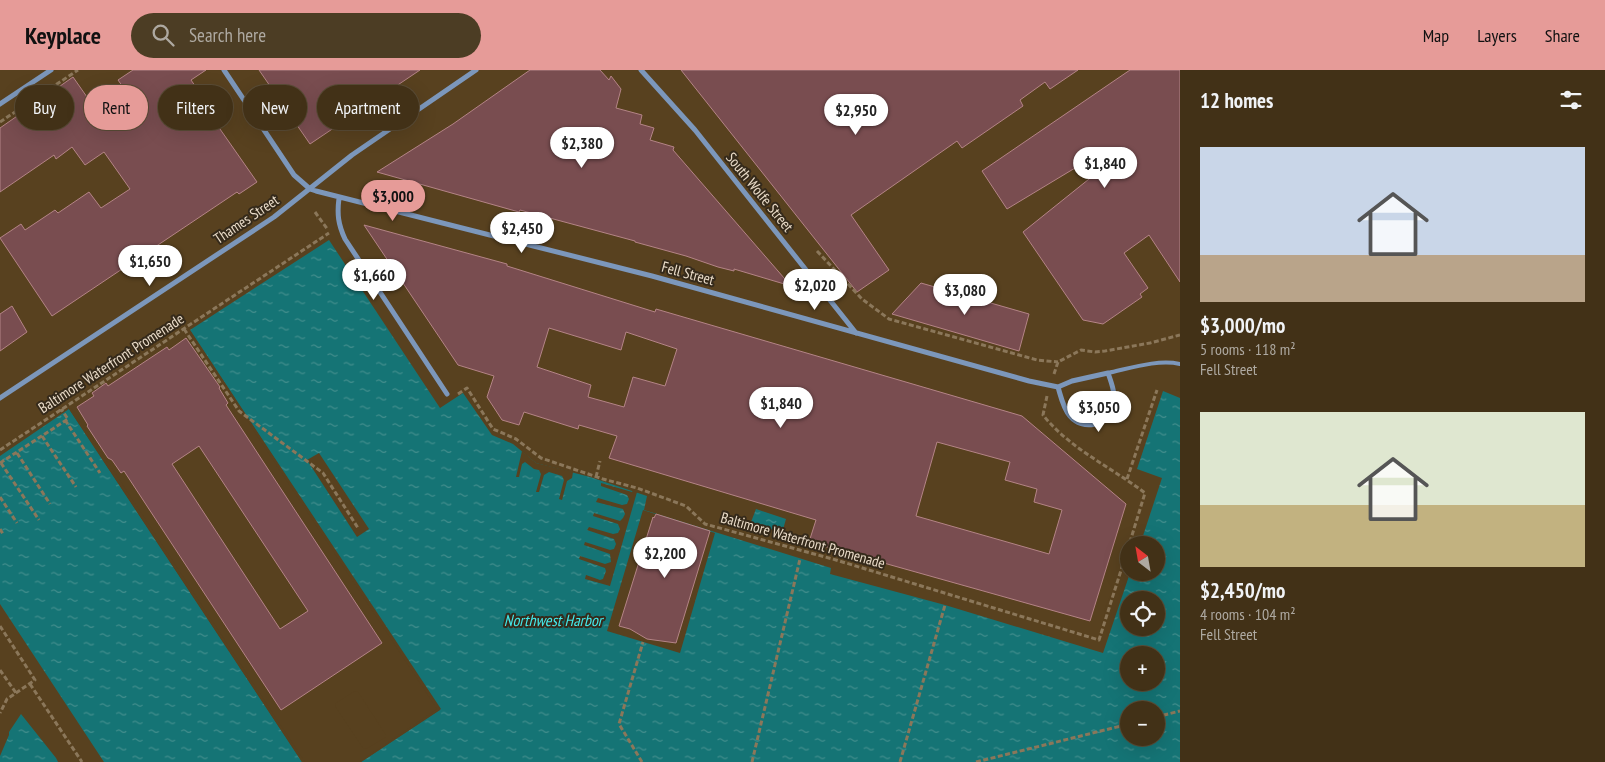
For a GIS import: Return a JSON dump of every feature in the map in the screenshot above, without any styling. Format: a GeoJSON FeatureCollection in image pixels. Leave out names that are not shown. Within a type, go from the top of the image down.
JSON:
{"type":"FeatureCollection","features":[{"type":"Feature","properties":{"kind":"street"},"geometry":{"type":"LineString","coordinates":[[0,104],[51,70]]}},
{"type":"Feature","properties":{"kind":"street"},"geometry":{"type":"LineString","coordinates":[[224,70],[289,169],[310,189]]}},
{"type":"Feature","properties":{"kind":"street","name":"Thames Street"},"geometry":{"type":"LineString","coordinates":[[0,398],[274,217],[352,155],[476,70]]}},
{"type":"Feature","properties":{"kind":"street","name":"South Wolfe Street"},"geometry":{"type":"LineString","coordinates":[[641,70],[695,130],[856,333]]}},
{"type":"Feature","properties":{"kind":"street","name":"Fell Street"},"geometry":{"type":"LineString","coordinates":[[310,189],[338,198],[652,276],[1029,381],[1058,387]]}},
{"type":"Feature","properties":{"kind":"street"},"geometry":{"type":"LineString","coordinates":[[338,198],[337,214],[345,239],[449,396]]}},
{"type":"Feature","properties":{"kind":"street"},"geometry":{"type":"LineString","coordinates":[[1108,372],[1114,392],[1113,409],[1108,417],[1100,423],[1090,426],[1078,423],[1070,416],[1064,406],[1058,387],[1072,381],[1108,372]]}},
{"type":"Feature","properties":{"kind":"lane"},"geometry":{"type":"LineString","coordinates":[[1108,372],[1174,362],[1180,364]]}},
{"type":"Feature","properties":{"kind":"path"},"geometry":{"type":"LineString","coordinates":[[0,122],[78,70]]}},
{"type":"Feature","properties":{"kind":"path","name":"Baltimore Waterfront Promenade"},"geometry":{"type":"LineString","coordinates":[[0,450],[330,233],[315,212]]}},
{"type":"Feature","properties":{"kind":"path"},"geometry":{"type":"LineString","coordinates":[[817,251],[862,299],[889,319],[1037,360],[1058,362],[1081,350],[1105,351],[1150,343],[1180,335]]}},
{"type":"Feature","properties":{"kind":"path"},"geometry":{"type":"LineString","coordinates":[[184,329],[239,411],[323,473],[358,528]]}},
{"type":"Feature","properties":{"kind":"path","name":"Baltimore Waterfront Promenade"},"geometry":{"type":"LineString","coordinates":[[449,396],[467,388],[492,429],[516,439],[542,458],[637,488],[686,506],[706,524],[836,560],[1098,640],[1120,573]]}},
{"type":"Feature","properties":{"kind":"path"},"geometry":{"type":"LineString","coordinates":[[1127,479],[1157,390]]}},
{"type":"Feature","properties":{"kind":"path","name":"Baltimore Waterfront Promenade"},"geometry":{"type":"LineString","coordinates":[[1044,406],[1042,415],[1068,442],[1146,492],[1132,536]]}},
{"type":"Feature","properties":{"kind":"path"},"geometry":{"type":"LineString","coordinates":[[39,520],[1,463],[68,419],[61,409]]}},
{"type":"Feature","properties":{"kind":"path"},"geometry":{"type":"LineString","coordinates":[[65,420],[100,472]]}},
{"type":"Feature","properties":{"kind":"path"},"geometry":{"type":"LineString","coordinates":[[42,436],[76,487]]}},
{"type":"Feature","properties":{"kind":"path"},"geometry":{"type":"LineString","coordinates":[[16,453],[50,504]]}},
{"type":"Feature","properties":{"kind":"path"},"geometry":{"type":"LineString","coordinates":[[596,476],[600,461]]}},
{"type":"Feature","properties":{"kind":"path"},"geometry":{"type":"LineString","coordinates":[[0,497],[17,523]]}},
{"type":"Feature","properties":{"kind":"path"},"geometry":{"type":"LineString","coordinates":[[0,528],[4,534]]}},
{"type":"Feature","properties":{"kind":"path"},"geometry":{"type":"LineString","coordinates":[[752,762],[800,559]]}},
{"type":"Feature","properties":{"kind":"path"},"geometry":{"type":"LineString","coordinates":[[900,762],[946,606]]}},
{"type":"Feature","properties":{"kind":"path"},"geometry":{"type":"LineString","coordinates":[[0,626],[35,680],[7,699],[0,713]]}},
{"type":"Feature","properties":{"kind":"path"},"geometry":{"type":"LineString","coordinates":[[642,762],[619,724],[643,642]]}},
{"type":"Feature","properties":{"kind":"path"},"geometry":{"type":"LineString","coordinates":[[0,670],[16,693]]}},
{"type":"Feature","properties":{"kind":"path"},"geometry":{"type":"LineString","coordinates":[[30,684],[82,762]]}},
{"type":"Feature","properties":{"kind":"path"},"geometry":{"type":"LineString","coordinates":[[1165,715],[1180,711]]}},
{"type":"Feature","properties":{"kind":"path"},"geometry":{"type":"LineString","coordinates":[[976,762],[1120,726]]}},
{"type":"Feature","properties":{"kind":"water","name":"Northwest Harbor"},"geometry":{"type":"Polygon","coordinates":[[[329,240],[440,408],[463,393],[492,435],[513,444],[536,463],[590,477],[647,496],[644,510],[831,568],[830,574],[945,605],[1103,653],[1120,603],[1120,636],[1165,636],[1165,591],[1124,591],[1127,581],[1165,581],[1165,536],[1143,536],[1162,478],[1137,469],[1163,391],[1180,398],[1180,762],[361,762],[440,710],[190,330],[329,240]]]}},
{"type":"Feature","properties":{"kind":"water"},"geometry":{"type":"Polygon","coordinates":[[[69,409],[302,762],[104,762],[0,604],[0,456],[69,409]]]}},
{"type":"Feature","properties":{"kind":"water"},"geometry":{"type":"Polygon","coordinates":[[[756,509],[786,519],[782,533],[751,522],[756,509]]]}},
{"type":"Feature","properties":{"kind":"water"},"geometry":{"type":"Polygon","coordinates":[[[21,714],[58,762],[0,762],[0,756],[9,732],[21,714]]]}},
{"type":"Feature","properties":{"kind":"pier"},"geometry":{"type":"Polygon","coordinates":[[[190,330],[441,709],[361,762],[359,762],[437,709],[188,331],[190,330]]]}},
{"type":"Feature","properties":{"kind":"pier"},"geometry":{"type":"Polygon","coordinates":[[[71,408],[305,762],[302,762],[69,409],[71,408]]]}},
{"type":"Feature","properties":{"kind":"pier"},"geometry":{"type":"Polygon","coordinates":[[[522,451],[536,463],[573,472],[572,478],[567,481],[562,500],[559,499],[564,480],[562,476],[549,472],[544,475],[539,492],[536,492],[541,474],[539,470],[534,469],[525,462],[522,464],[519,477],[516,477],[522,451]]]}},
{"type":"Feature","properties":{"kind":"pier"},"geometry":{"type":"Polygon","coordinates":[[[319,453],[369,529],[357,537],[307,460],[319,453]]]}},
{"type":"Feature","properties":{"kind":"pier"},"geometry":{"type":"Polygon","coordinates":[[[601,483],[637,492],[610,586],[585,579],[586,575],[600,580],[603,579],[606,571],[605,568],[579,559],[580,556],[605,564],[611,562],[610,554],[584,545],[585,542],[610,550],[614,549],[616,544],[614,539],[587,530],[589,527],[613,534],[618,533],[620,529],[618,524],[593,516],[594,513],[620,521],[625,514],[623,509],[596,502],[598,498],[622,505],[627,504],[629,499],[627,495],[601,486],[601,483]]]}},
{"type":"Feature","properties":{"kind":"pier"},"geometry":{"type":"Polygon","coordinates":[[[643,510],[715,533],[680,653],[607,631],[643,510]]]}},
{"type":"Feature","properties":{"kind":"pier"},"geometry":{"type":"Polygon","coordinates":[[[355,691],[358,692],[386,735],[386,737],[366,749],[363,748],[335,706],[336,703],[355,691]]]}},
{"type":"Feature","properties":{"kind":"building"},"geometry":{"type":"Polygon","coordinates":[[[133,70],[206,70],[191,80],[194,85],[158,85],[158,130],[221,130],[257,182],[239,194],[237,192],[52,316],[0,238],[21,224],[25,230],[55,210],[58,213],[89,192],[101,208],[130,189],[104,152],[85,165],[72,147],[56,159],[54,155],[0,192],[0,128],[15,118],[15,130],[74,130],[74,85],[62,85],[73,77],[84,93],[84,130],[148,130],[148,85],[122,85],[118,80],[133,70]]]}},
{"type":"Feature","properties":{"kind":"building"},"geometry":{"type":"Polygon","coordinates":[[[259,70],[420,70],[398,85],[317,85],[317,130],[331,130],[310,144],[300,130],[307,130],[307,85],[269,85],[259,70]]]}},
{"type":"Feature","properties":{"kind":"building"},"geometry":{"type":"Polygon","coordinates":[[[530,70],[600,70],[609,80],[611,76],[621,89],[616,108],[642,115],[640,124],[654,128],[650,140],[674,147],[673,150],[791,286],[734,269],[734,271],[718,267],[635,241],[520,210],[519,212],[377,172],[453,124],[530,70]]]}},
{"type":"Feature","properties":{"kind":"building"},"geometry":{"type":"Polygon","coordinates":[[[681,70],[1078,70],[1050,89],[1045,82],[1020,100],[1023,106],[962,148],[957,141],[851,215],[889,270],[857,292],[681,70]]]}},
{"type":"Feature","properties":{"kind":"building"},"geometry":{"type":"Polygon","coordinates":[[[1130,70],[1180,70],[1180,282],[1149,235],[1124,253],[1148,288],[1140,294],[1142,297],[1103,324],[1083,320],[1023,232],[1094,175],[1085,162],[1007,209],[982,171],[1130,70]]]}},
{"type":"Feature","properties":{"kind":"building"},"geometry":{"type":"Polygon","coordinates":[[[364,225],[507,264],[507,266],[655,312],[656,309],[1022,416],[1126,504],[1090,621],[809,542],[816,520],[609,458],[617,436],[579,425],[578,429],[524,412],[519,425],[502,420],[487,397],[494,376],[458,365],[364,225]],[[549,328],[537,367],[591,385],[588,397],[624,407],[633,377],[665,386],[677,349],[626,332],[621,350],[549,328]],[[937,442],[916,516],[1049,554],[1062,510],[1034,502],[1037,489],[1005,480],[1010,462],[937,442]]]}},
{"type":"Feature","properties":{"kind":"building"},"geometry":{"type":"Polygon","coordinates":[[[921,283],[1029,314],[1019,351],[892,314],[921,283]]]}},
{"type":"Feature","properties":{"kind":"building"},"geometry":{"type":"Polygon","coordinates":[[[12,306],[27,332],[0,351],[0,314],[12,306]]]}},
{"type":"Feature","properties":{"kind":"building"},"geometry":{"type":"Polygon","coordinates":[[[186,338],[220,387],[228,403],[226,405],[382,643],[281,710],[124,471],[121,473],[112,460],[108,458],[77,407],[94,396],[92,393],[106,383],[108,386],[167,347],[169,350],[186,338]],[[199,446],[172,464],[280,629],[308,611],[199,446]]]}},
{"type":"Feature","properties":{"kind":"building"},"geometry":{"type":"Polygon","coordinates":[[[656,514],[710,531],[676,643],[647,639],[630,629],[619,626],[653,517],[656,514]]]}}]}
